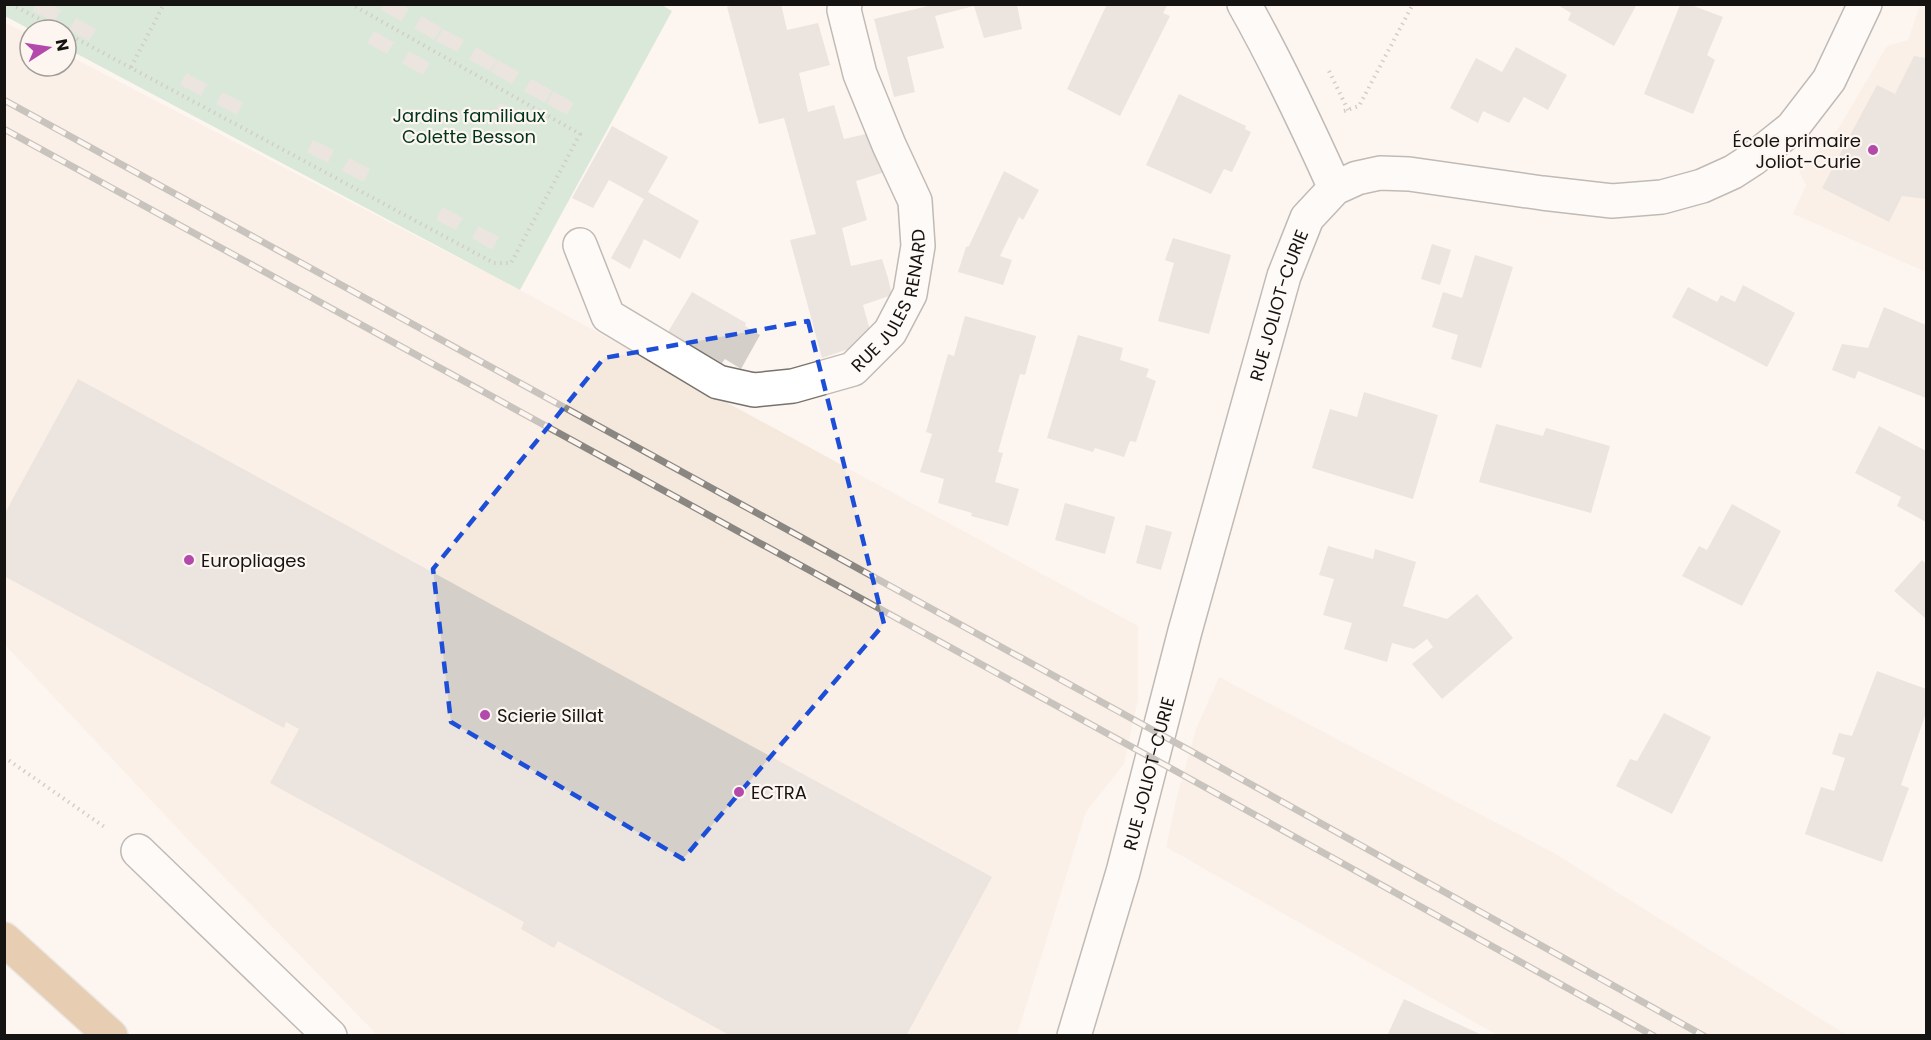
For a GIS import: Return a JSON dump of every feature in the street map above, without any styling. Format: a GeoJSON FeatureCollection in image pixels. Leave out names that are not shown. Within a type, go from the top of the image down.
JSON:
{"type":"FeatureCollection","features":[{"type":"Feature","properties":{"kind":"highway"},"geometry":{"type":"LineString","coordinates":[[4,939],[111,1035]]}},
{"type":"Feature","properties":{"kind":"street","name":"RUE JULES RENARD"},"geometry":{"type":"LineString","coordinates":[[580,245],[608,316],[718,382],[754,390],[793,387],[853,369],[890,332],[910,294],[918,246],[915,201],[860,74],[844,9],[845,4]]}},
{"type":"Feature","properties":{"kind":"street"},"geometry":{"type":"LineString","coordinates":[[1244,4],[1306,123],[1335,188]]}},
{"type":"Feature","properties":{"kind":"street","name":"RUE JOLIOT-CURIE"},"geometry":{"type":"LineString","coordinates":[[1074,1035],[1123,872],[1185,631],[1284,276],[1306,218],[1335,188],[1357,178],[1380,173],[1409,174],[1612,201],[1662,197],[1702,186],[1733,172],[1792,128],[1829,80],[1865,4]]}},
{"type":"Feature","properties":{"kind":"street"},"geometry":{"type":"LineString","coordinates":[[138,851],[330,1035]]}},
{"type":"Feature","properties":{"kind":"path"},"geometry":{"type":"LineString","coordinates":[[10,4],[37,18]]}},
{"type":"Feature","properties":{"kind":"path"},"geometry":{"type":"LineString","coordinates":[[131,67],[164,4]]}},
{"type":"Feature","properties":{"kind":"path"},"geometry":{"type":"LineString","coordinates":[[78,39],[494,263],[511,263],[580,134],[351,4]]}},
{"type":"Feature","properties":{"kind":"path"},"geometry":{"type":"LineString","coordinates":[[1306,123],[1359,106],[1413,4]]}},
{"type":"Feature","properties":{"kind":"path"},"geometry":{"type":"LineString","coordinates":[[4,757],[138,851]]}},
{"type":"Feature","properties":{"kind":"highlighted area"},"geometry":{"type":"Polygon","coordinates":[[[808,321],[884,624],[683,859],[451,722],[433,569],[604,358],[808,321]]]}},
{"type":"Feature","properties":{"kind":"shaded area","name":"École primaire Joliot-Curie"},"geometry":{"type":"Polygon","coordinates":[[[1920,5],[1926,5],[1926,272],[1793,214],[1806,185],[1799,171],[1838,129],[1887,46],[1908,40],[1920,5]]]}},
{"type":"Feature","properties":{"kind":"shaded area"},"geometry":{"type":"Polygon","coordinates":[[[4,22],[18,29],[18,78],[78,78],[78,60],[520,290],[1138,626],[1138,700],[1124,764],[1086,812],[1017,1035],[377,1035],[194,846],[5,645],[4,22]]]}},
{"type":"Feature","properties":{"kind":"shaded area"},"geometry":{"type":"Polygon","coordinates":[[[1219,677],[1554,853],[1847,1035],[1497,1035],[1166,847],[1177,796],[1196,729],[1219,677]]]}},
{"type":"Feature","properties":{"kind":"green space","name":"Jardins familiaux Colette Besson"},"geometry":{"type":"Polygon","coordinates":[[[660,4],[672,11],[520,290],[78,54],[78,18],[18,18],[18,23],[5,16],[4,5],[660,4]]]}},
{"type":"Feature","properties":{"kind":"building"},"geometry":{"type":"Polygon","coordinates":[[[36,4],[50,4],[61,10],[56,18],[46,18],[33,11],[36,4]]]}},
{"type":"Feature","properties":{"kind":"building"},"geometry":{"type":"Polygon","coordinates":[[[384,4],[401,4],[409,9],[401,21],[381,10],[384,4]]]}},
{"type":"Feature","properties":{"kind":"building"},"geometry":{"type":"Polygon","coordinates":[[[735,4],[781,4],[787,30],[818,23],[830,65],[799,73],[808,112],[834,105],[844,139],[875,132],[885,172],[856,181],[867,220],[842,228],[851,266],[882,259],[892,295],[863,305],[873,341],[822,358],[790,240],[816,234],[784,118],[759,124],[727,7],[735,4]]]}},
{"type":"Feature","properties":{"kind":"building"},"geometry":{"type":"Polygon","coordinates":[[[1107,4],[1164,4],[1167,6],[1163,13],[1170,16],[1120,116],[1067,89],[1107,4]]]}},
{"type":"Feature","properties":{"kind":"building"},"geometry":{"type":"Polygon","coordinates":[[[1556,4],[1637,4],[1614,46],[1568,20],[1571,13],[1556,4]]]}},
{"type":"Feature","properties":{"kind":"building"},"geometry":{"type":"Polygon","coordinates":[[[932,5],[1017,5],[1022,29],[984,38],[974,6],[935,16],[944,48],[907,57],[915,92],[894,97],[874,19],[932,5]]]}},
{"type":"Feature","properties":{"kind":"building"},"geometry":{"type":"Polygon","coordinates":[[[1680,5],[1691,5],[1723,17],[1707,55],[1715,60],[1693,114],[1644,94],[1680,5]]]}},
{"type":"Feature","properties":{"kind":"building"},"geometry":{"type":"Polygon","coordinates":[[[422,16],[442,28],[434,40],[414,28],[422,16]]]}},
{"type":"Feature","properties":{"kind":"building"},"geometry":{"type":"Polygon","coordinates":[[[78,19],[96,29],[89,41],[78,35],[78,19]]]}},
{"type":"Feature","properties":{"kind":"building"},"geometry":{"type":"Polygon","coordinates":[[[443,29],[464,40],[457,52],[436,41],[443,29]]]}},
{"type":"Feature","properties":{"kind":"building"},"geometry":{"type":"Polygon","coordinates":[[[374,31],[394,42],[387,54],[367,43],[374,31]]]}},
{"type":"Feature","properties":{"kind":"building"},"geometry":{"type":"Polygon","coordinates":[[[476,47],[497,60],[490,71],[469,60],[476,47]]]}},
{"type":"Feature","properties":{"kind":"building"},"geometry":{"type":"Polygon","coordinates":[[[1516,47],[1567,75],[1548,110],[1524,97],[1509,123],[1483,111],[1478,123],[1450,108],[1476,58],[1502,72],[1516,47]]]}},
{"type":"Feature","properties":{"kind":"building"},"geometry":{"type":"Polygon","coordinates":[[[409,51],[430,63],[423,75],[402,63],[409,51]]]}},
{"type":"Feature","properties":{"kind":"building"},"geometry":{"type":"Polygon","coordinates":[[[1914,56],[1926,58],[1926,199],[1902,196],[1889,222],[1822,188],[1877,85],[1895,94],[1914,56]]]}},
{"type":"Feature","properties":{"kind":"building"},"geometry":{"type":"Polygon","coordinates":[[[498,60],[519,72],[512,84],[491,72],[498,60]]]}},
{"type":"Feature","properties":{"kind":"building"},"geometry":{"type":"Polygon","coordinates":[[[186,73],[207,84],[201,96],[180,85],[186,73]]]}},
{"type":"Feature","properties":{"kind":"building"},"geometry":{"type":"Polygon","coordinates":[[[531,79],[552,90],[545,103],[524,91],[531,79]]]}},
{"type":"Feature","properties":{"kind":"building"},"geometry":{"type":"Polygon","coordinates":[[[553,91],[574,103],[567,115],[547,104],[553,91]]]}},
{"type":"Feature","properties":{"kind":"building"},"geometry":{"type":"Polygon","coordinates":[[[222,92],[243,102],[237,115],[216,104],[222,92]]]}},
{"type":"Feature","properties":{"kind":"building"},"geometry":{"type":"Polygon","coordinates":[[[1179,94],[1246,126],[1245,129],[1251,132],[1232,172],[1224,169],[1211,194],[1146,165],[1179,94]]]}},
{"type":"Feature","properties":{"kind":"building"},"geometry":{"type":"Polygon","coordinates":[[[500,103],[521,114],[514,127],[493,115],[500,103]]]}},
{"type":"Feature","properties":{"kind":"building"},"geometry":{"type":"Polygon","coordinates":[[[612,126],[668,157],[648,192],[699,221],[680,259],[644,239],[630,269],[611,258],[644,199],[609,180],[593,208],[572,198],[612,126]]]}},
{"type":"Feature","properties":{"kind":"building"},"geometry":{"type":"Polygon","coordinates":[[[313,140],[334,150],[328,163],[307,152],[313,140]]]}},
{"type":"Feature","properties":{"kind":"building"},"geometry":{"type":"Polygon","coordinates":[[[349,158],[370,169],[364,182],[342,171],[349,158]]]}},
{"type":"Feature","properties":{"kind":"building"},"geometry":{"type":"Polygon","coordinates":[[[1004,171],[1039,190],[1023,220],[1019,217],[1000,256],[1012,260],[1003,285],[958,272],[966,247],[969,246],[1004,171]]]}},
{"type":"Feature","properties":{"kind":"building"},"geometry":{"type":"Polygon","coordinates":[[[442,207],[463,218],[456,230],[436,220],[442,207]]]}},
{"type":"Feature","properties":{"kind":"building"},"geometry":{"type":"Polygon","coordinates":[[[478,226],[499,237],[492,250],[472,238],[478,226]]]}},
{"type":"Feature","properties":{"kind":"building"},"geometry":{"type":"Polygon","coordinates":[[[1173,238],[1231,255],[1209,334],[1158,321],[1174,263],[1165,260],[1173,238]]]}},
{"type":"Feature","properties":{"kind":"building"},"geometry":{"type":"Polygon","coordinates":[[[1432,244],[1451,250],[1440,285],[1421,279],[1432,244]]]}},
{"type":"Feature","properties":{"kind":"building"},"geometry":{"type":"Polygon","coordinates":[[[1475,255],[1513,267],[1481,368],[1451,359],[1458,335],[1432,327],[1443,292],[1462,298],[1475,255]]]}},
{"type":"Feature","properties":{"kind":"building"},"geometry":{"type":"Polygon","coordinates":[[[1743,285],[1795,313],[1767,367],[1672,317],[1688,287],[1717,302],[1721,295],[1735,302],[1743,285]]]}},
{"type":"Feature","properties":{"kind":"building"},"geometry":{"type":"Polygon","coordinates":[[[692,292],[746,323],[745,326],[760,335],[741,369],[725,359],[722,363],[668,332],[692,292]]]}},
{"type":"Feature","properties":{"kind":"building"},"geometry":{"type":"Polygon","coordinates":[[[1884,307],[1926,325],[1926,398],[1858,371],[1855,379],[1832,370],[1842,344],[1868,348],[1884,307]]]}},
{"type":"Feature","properties":{"kind":"building"},"geometry":{"type":"Polygon","coordinates":[[[965,316],[1036,336],[1025,375],[1020,374],[998,452],[1003,453],[995,482],[1019,489],[1008,526],[971,516],[972,513],[938,503],[944,479],[920,472],[932,434],[926,432],[948,354],[954,356],[965,316]]]}},
{"type":"Feature","properties":{"kind":"building"},"geometry":{"type":"Polygon","coordinates":[[[1078,335],[1123,348],[1120,360],[1149,369],[1146,377],[1156,381],[1136,442],[1130,441],[1124,457],[1095,448],[1093,452],[1047,438],[1078,335]]]}},
{"type":"Feature","properties":{"kind":"building"},"geometry":{"type":"Polygon","coordinates":[[[78,379],[992,877],[906,1036],[731,1036],[558,941],[554,948],[521,929],[524,922],[270,783],[299,729],[286,722],[284,728],[4,576],[4,515],[78,379]]]}},
{"type":"Feature","properties":{"kind":"building"},"geometry":{"type":"Polygon","coordinates":[[[1364,392],[1438,415],[1413,499],[1312,468],[1330,409],[1357,417],[1364,392]]]}},
{"type":"Feature","properties":{"kind":"building"},"geometry":{"type":"Polygon","coordinates":[[[1496,424],[1543,436],[1546,428],[1610,446],[1591,513],[1479,482],[1496,424]]]}},
{"type":"Feature","properties":{"kind":"building"},"geometry":{"type":"Polygon","coordinates":[[[1879,426],[1926,451],[1926,522],[1897,506],[1901,497],[1855,473],[1879,426]]]}},
{"type":"Feature","properties":{"kind":"building"},"geometry":{"type":"Polygon","coordinates":[[[1065,503],[1115,517],[1105,554],[1055,540],[1065,503]]]}},
{"type":"Feature","properties":{"kind":"building"},"geometry":{"type":"Polygon","coordinates":[[[1732,504],[1781,531],[1742,606],[1682,576],[1699,546],[1707,550],[1732,504]]]}},
{"type":"Feature","properties":{"kind":"building"},"geometry":{"type":"Polygon","coordinates":[[[1146,525],[1172,532],[1161,570],[1136,563],[1146,525]]]}},
{"type":"Feature","properties":{"kind":"building"},"geometry":{"type":"Polygon","coordinates":[[[1328,546],[1373,559],[1375,549],[1416,562],[1403,606],[1447,619],[1477,594],[1513,638],[1442,699],[1412,664],[1433,647],[1427,639],[1414,649],[1392,643],[1387,662],[1344,649],[1352,623],[1323,615],[1334,579],[1319,575],[1328,546]]]}},
{"type":"Feature","properties":{"kind":"building"},"geometry":{"type":"Polygon","coordinates":[[[1922,560],[1926,564],[1926,619],[1894,591],[1922,560]]]}},
{"type":"Feature","properties":{"kind":"building"},"geometry":{"type":"Polygon","coordinates":[[[1877,671],[1926,689],[1926,713],[1901,785],[1909,788],[1882,862],[1805,834],[1821,787],[1834,791],[1845,758],[1832,754],[1839,733],[1852,736],[1877,671]]]}},
{"type":"Feature","properties":{"kind":"building"},"geometry":{"type":"Polygon","coordinates":[[[1664,713],[1711,737],[1672,814],[1616,786],[1630,759],[1637,761],[1664,713]]]}},
{"type":"Feature","properties":{"kind":"building"},"geometry":{"type":"Polygon","coordinates":[[[1404,999],[1484,1036],[1387,1036],[1404,999]]]}},
{"type":"Feature","properties":{"kind":"railway"},"geometry":{"type":"LineString","coordinates":[[4,100],[1189,750],[1704,1036]]}},
{"type":"Feature","properties":{"kind":"railway"},"geometry":{"type":"LineString","coordinates":[[4,129],[1183,775],[1654,1036]]}},
{"type":"Feature","properties":{"kind":"place","name":"École primaire Joliot-Curie"},"geometry":{"type":"Point","coordinates":[1873,150]}},
{"type":"Feature","properties":{"kind":"place","name":"Europliages"},"geometry":{"type":"Point","coordinates":[189,560]}},
{"type":"Feature","properties":{"kind":"place","name":"Scierie Sillat"},"geometry":{"type":"Point","coordinates":[485,715]}},
{"type":"Feature","properties":{"kind":"place","name":"ECTRA"},"geometry":{"type":"Point","coordinates":[739,792]}}]}
